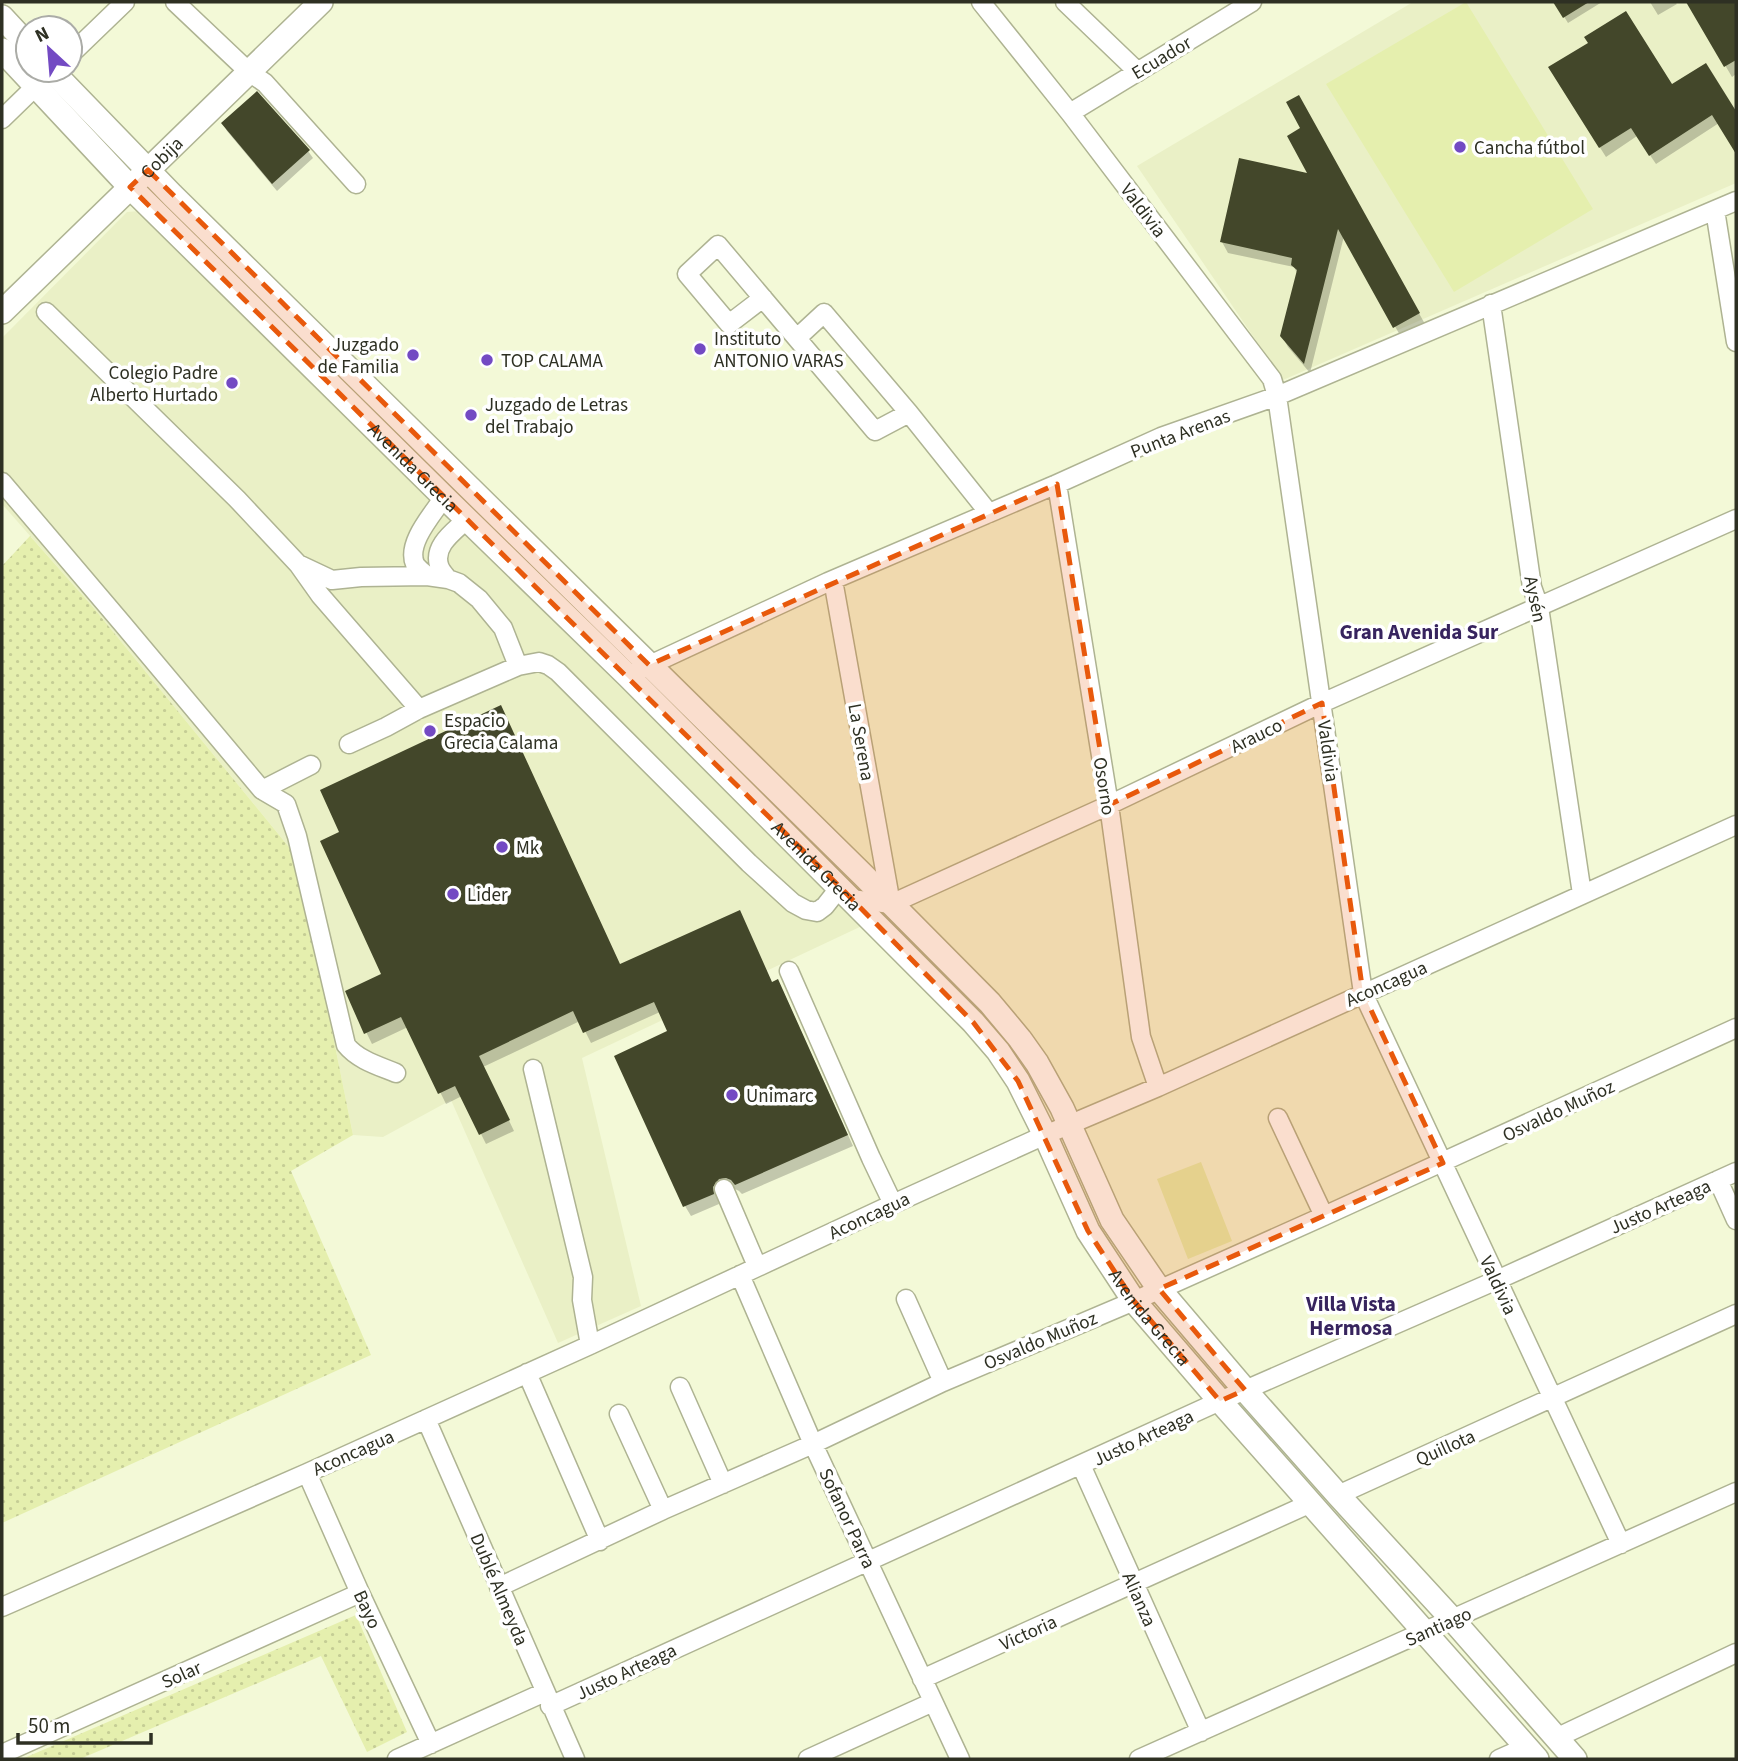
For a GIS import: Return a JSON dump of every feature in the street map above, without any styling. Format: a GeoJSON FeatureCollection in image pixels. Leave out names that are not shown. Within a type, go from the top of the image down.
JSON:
{"type":"FeatureCollection","features":[{"type":"Feature","properties":{"kind":"main road","name":"Cobija"},"geometry":{"type":"LineString","coordinates":[[2,312],[321,2]]}},
{"type":"Feature","properties":{"kind":"main road"},"geometry":{"type":"LineString","coordinates":[[2,18],[14,31]]}},
{"type":"Feature","properties":{"kind":"main road","name":"Avenida Grecia"},"geometry":{"type":"LineString","coordinates":[[56,84],[131,187],[444,498],[628,676],[998,1051],[1018,1081],[1088,1231],[1134,1301],[1532,1753]]}},
{"type":"Feature","properties":{"kind":"main road","name":"Avenida Grecia"},"geometry":{"type":"LineString","coordinates":[[59,84],[990,1003],[1037,1063],[1070,1125],[1112,1220],[1159,1289],[1245,1390],[1575,1759]]}},
{"type":"Feature","properties":{"kind":"street"},"geometry":{"type":"LineString","coordinates":[[84,42],[125,2]]}},
{"type":"Feature","properties":{"kind":"street"},"geometry":{"type":"LineString","coordinates":[[175,2],[249,72],[265,83],[356,184]]}},
{"type":"Feature","properties":{"kind":"street","name":"Valdivia"},"geometry":{"type":"LineString","coordinates":[[981,2],[1070,113],[1272,379],[1277,396],[1363,993],[1621,1544]]}},
{"type":"Feature","properties":{"kind":"street"},"geometry":{"type":"LineString","coordinates":[[1065,2],[1138,72]]}},
{"type":"Feature","properties":{"kind":"street","name":"Ecuador"},"geometry":{"type":"LineString","coordinates":[[1070,113],[1252,2]]}},
{"type":"Feature","properties":{"kind":"street"},"geometry":{"type":"LineString","coordinates":[[2,119],[39,84]]}},
{"type":"Feature","properties":{"kind":"street","name":"Punta Arenas"},"geometry":{"type":"LineString","coordinates":[[628,676],[833,580],[1161,438],[1277,396],[1736,201]]}},
{"type":"Feature","properties":{"kind":"street"},"geometry":{"type":"LineString","coordinates":[[1715,209],[1736,342]]}},
{"type":"Feature","properties":{"kind":"street"},"geometry":{"type":"LineString","coordinates":[[763,298],[875,431],[909,413]]}},
{"type":"Feature","properties":{"kind":"street","name":"Aysén"},"geometry":{"type":"LineString","coordinates":[[1491,304],[1532,587],[1539,607],[1582,894]]}},
{"type":"Feature","properties":{"kind":"street"},"geometry":{"type":"LineString","coordinates":[[46,312],[237,499],[298,564],[320,595],[419,709]]}},
{"type":"Feature","properties":{"kind":"street"},"geometry":{"type":"LineString","coordinates":[[797,338],[824,313],[989,513]]}},
{"type":"Feature","properties":{"kind":"street"},"geometry":{"type":"LineString","coordinates":[[2,482],[262,790],[286,804],[297,836],[346,1045],[351,1052],[396,1073]]}},
{"type":"Feature","properties":{"kind":"street","name":"Osorno"},"geometry":{"type":"LineString","coordinates":[[1057,484],[1142,1037],[1158,1087]]}},
{"type":"Feature","properties":{"kind":"street"},"geometry":{"type":"LineString","coordinates":[[427,576],[414,562],[415,542],[444,498]]}},
{"type":"Feature","properties":{"kind":"street"},"geometry":{"type":"LineString","coordinates":[[448,579],[439,566],[438,554],[445,540],[467,519]]}},
{"type":"Feature","properties":{"kind":"street","name":"Arauco"},"geometry":{"type":"LineString","coordinates":[[891,904],[1322,703],[1736,519]]}},
{"type":"Feature","properties":{"kind":"street"},"geometry":{"type":"LineString","coordinates":[[298,564],[332,580],[427,576],[459,583],[490,611],[503,628],[519,666]]}},
{"type":"Feature","properties":{"kind":"street","name":"La Serena"},"geometry":{"type":"LineString","coordinates":[[833,580],[891,904]]}},
{"type":"Feature","properties":{"kind":"street"},"geometry":{"type":"LineString","coordinates":[[349,744],[419,709],[519,666],[539,662],[558,673],[749,863],[793,903],[817,912],[845,893],[891,904]]}},
{"type":"Feature","properties":{"kind":"street"},"geometry":{"type":"LineString","coordinates":[[262,790],[311,765]]}},
{"type":"Feature","properties":{"kind":"street","name":"Aconcagua"},"geometry":{"type":"LineString","coordinates":[[2,1607],[307,1473],[1045,1135],[1158,1087],[1736,825]]}},
{"type":"Feature","properties":{"kind":"street"},"geometry":{"type":"LineString","coordinates":[[789,971],[893,1204]]}},
{"type":"Feature","properties":{"kind":"street","name":"Osvaldo Muñoz"},"geometry":{"type":"LineString","coordinates":[[499,1587],[943,1382],[1134,1301],[1736,1028]]}},
{"type":"Feature","properties":{"kind":"street"},"geometry":{"type":"LineString","coordinates":[[533,1069],[583,1277],[582,1300],[590,1345]]}},
{"type":"Feature","properties":{"kind":"street"},"geometry":{"type":"LineString","coordinates":[[1278,1118],[1324,1216]]}},
{"type":"Feature","properties":{"kind":"street","name":"Justo Arteaga"},"geometry":{"type":"LineString","coordinates":[[397,1759],[431,1750],[868,1561],[1736,1172]]}},
{"type":"Feature","properties":{"kind":"street"},"geometry":{"type":"LineString","coordinates":[[1718,1180],[1736,1220]]}},
{"type":"Feature","properties":{"kind":"street"},"geometry":{"type":"LineString","coordinates":[[724,1189],[757,1266]]}},
{"type":"Feature","properties":{"kind":"street","name":"Sofanor Parra"},"geometry":{"type":"LineString","coordinates":[[740,1275],[813,1444],[960,1759]]}},
{"type":"Feature","properties":{"kind":"street"},"geometry":{"type":"LineString","coordinates":[[906,1299],[943,1382]]}},
{"type":"Feature","properties":{"kind":"street","name":"Quillota"},"geometry":{"type":"LineString","coordinates":[[1338,1495],[1736,1314]]}},
{"type":"Feature","properties":{"kind":"street"},"geometry":{"type":"LineString","coordinates":[[527,1373],[600,1541]]}},
{"type":"Feature","properties":{"kind":"street"},"geometry":{"type":"LineString","coordinates":[[680,1387],[723,1484]]}},
{"type":"Feature","properties":{"kind":"street"},"geometry":{"type":"LineString","coordinates":[[619,1414],[663,1510]]}},
{"type":"Feature","properties":{"kind":"street","name":"Dublé Almeyda"},"geometry":{"type":"LineString","coordinates":[[426,1419],[575,1759]]}},
{"type":"Feature","properties":{"kind":"street","name":"Alianza"},"geometry":{"type":"LineString","coordinates":[[1081,1465],[1201,1732]]}},
{"type":"Feature","properties":{"kind":"street","name":"Bayo"},"geometry":{"type":"LineString","coordinates":[[307,1473],[431,1750]]}},
{"type":"Feature","properties":{"kind":"street","name":"Santiago"},"geometry":{"type":"LineString","coordinates":[[1139,1759],[1736,1492]]}},
{"type":"Feature","properties":{"kind":"street","name":"Victoria"},"geometry":{"type":"LineString","coordinates":[[922,1679],[1311,1503]]}},
{"type":"Feature","properties":{"kind":"street","name":"Solar"},"geometry":{"type":"LineString","coordinates":[[2,1754],[360,1593]]}},
{"type":"Feature","properties":{"kind":"street"},"geometry":{"type":"LineString","coordinates":[[1556,1738],[1736,1653]]}},
{"type":"Feature","properties":{"kind":"street"},"geometry":{"type":"LineString","coordinates":[[808,1759],[933,1702]]}},
{"type":"Feature","properties":{"kind":"street"},"geometry":{"type":"LineString","coordinates":[[1499,1759],[1532,1753]]}},
{"type":"Feature","properties":{"kind":"highlighted area"},"geometry":{"type":"Polygon","coordinates":[[[148,170],[649,665],[1057,484],[1109,805],[1322,703],[1363,993],[1443,1163],[1159,1289],[1245,1390],[1220,1401],[1134,1301],[1088,1231],[1018,1081],[973,1022],[840,887],[130,187],[148,170]]]}},
{"type":"Feature","properties":{"kind":"shaded area"},"geometry":{"type":"Polygon","coordinates":[[[1413,2],[1736,2],[1736,183],[1283,380],[1137,166],[1413,2]]]}},
{"type":"Feature","properties":{"kind":"shaded area","name":"Cancha fútbol"},"geometry":{"type":"Polygon","coordinates":[[[1466,2],[1593,209],[1454,292],[1326,84],[1466,2]]]}},
{"type":"Feature","properties":{"kind":"shaded area","name":"Espacio Grecia Calama"},"geometry":{"type":"Polygon","coordinates":[[[140,211],[412,483],[864,925],[582,1058],[641,1306],[558,1343],[451,1100],[383,1137],[353,1135],[297,857],[92,606],[2,504],[2,338],[127,212],[140,211]]]}},
{"type":"Feature","properties":{"kind":"shaded area"},"geometry":{"type":"Polygon","coordinates":[[[30,536],[92,606],[297,857],[353,1135],[291,1171],[371,1355],[2,1523],[2,566],[30,536]]]}},
{"type":"Feature","properties":{"kind":"shaded area"},"geometry":{"type":"Polygon","coordinates":[[[1201,1162],[1232,1241],[1188,1259],[1157,1179],[1201,1162]]]}},
{"type":"Feature","properties":{"kind":"shaded area"},"geometry":{"type":"Polygon","coordinates":[[[356,1615],[407,1732],[367,1752],[321,1656],[80,1759],[22,1759],[356,1615]]]}},
{"type":"Feature","properties":{"kind":"building"},"geometry":{"type":"Polygon","coordinates":[[[1553,2],[1589,2],[1563,18],[1553,2]]]}},
{"type":"Feature","properties":{"kind":"building"},"geometry":{"type":"Polygon","coordinates":[[[1686,2],[1736,2],[1736,60],[1724,67],[1686,2]]]}},
{"type":"Feature","properties":{"kind":"building"},"geometry":{"type":"Polygon","coordinates":[[[1626,11],[1672,84],[1706,63],[1736,111],[1736,154],[1712,115],[1649,156],[1631,128],[1599,148],[1548,67],[1588,43],[1584,37],[1626,11]]]}},
{"type":"Feature","properties":{"kind":"building"},"geometry":{"type":"Polygon","coordinates":[[[257,91],[310,150],[272,184],[221,123],[257,91]]]}},
{"type":"Feature","properties":{"kind":"building"},"geometry":{"type":"Polygon","coordinates":[[[1299,95],[1420,313],[1393,328],[1338,229],[1304,364],[1280,336],[1297,270],[1291,265],[1292,258],[1220,242],[1239,158],[1307,173],[1287,136],[1300,128],[1286,102],[1299,95]]]}},
{"type":"Feature","properties":{"kind":"building"},"geometry":{"type":"Polygon","coordinates":[[[501,705],[620,964],[740,910],[772,982],[778,979],[848,1135],[735,1185],[726,1178],[719,1179],[713,1187],[714,1194],[683,1207],[614,1056],[667,1031],[654,1002],[583,1033],[573,1011],[479,1056],[510,1120],[479,1135],[455,1086],[438,1094],[401,1017],[364,1034],[345,991],[381,974],[320,841],[339,832],[320,790],[501,705]]]}},
{"type":"Feature","properties":{"kind":"place","name":"Cancha fútbol"},"geometry":{"type":"Point","coordinates":[1460,147]}},
{"type":"Feature","properties":{"kind":"place","name":"Instituto ANTONIO VARAS"},"geometry":{"type":"Point","coordinates":[700,349]}},
{"type":"Feature","properties":{"kind":"place","name":"Juzgado de Familia"},"geometry":{"type":"Point","coordinates":[413,355]}},
{"type":"Feature","properties":{"kind":"place","name":"TOP CALAMA"},"geometry":{"type":"Point","coordinates":[487,360]}},
{"type":"Feature","properties":{"kind":"place","name":"Colegio Padre Alberto Hurtado"},"geometry":{"type":"Point","coordinates":[232,383]}},
{"type":"Feature","properties":{"kind":"place","name":"Juzgado de Letras del Trabajo"},"geometry":{"type":"Point","coordinates":[471,415]}},
{"type":"Feature","properties":{"kind":"place","name":"Espacio Grecia Calama"},"geometry":{"type":"Point","coordinates":[430,731]}},
{"type":"Feature","properties":{"kind":"place","name":"Mk"},"geometry":{"type":"Point","coordinates":[502,847]}},
{"type":"Feature","properties":{"kind":"place","name":"Lider"},"geometry":{"type":"Point","coordinates":[453,894]}},
{"type":"Feature","properties":{"kind":"place","name":"Unimarc"},"geometry":{"type":"Point","coordinates":[732,1095]}},
{"type":"Feature","properties":{"kind":"district","name":"Gran Avenida Sur"},"geometry":{"type":"Point","coordinates":[1419,632]}},
{"type":"Feature","properties":{"kind":"district","name":"Villa Vista Hermosa"},"geometry":{"type":"Point","coordinates":[1351,1316]}}]}
